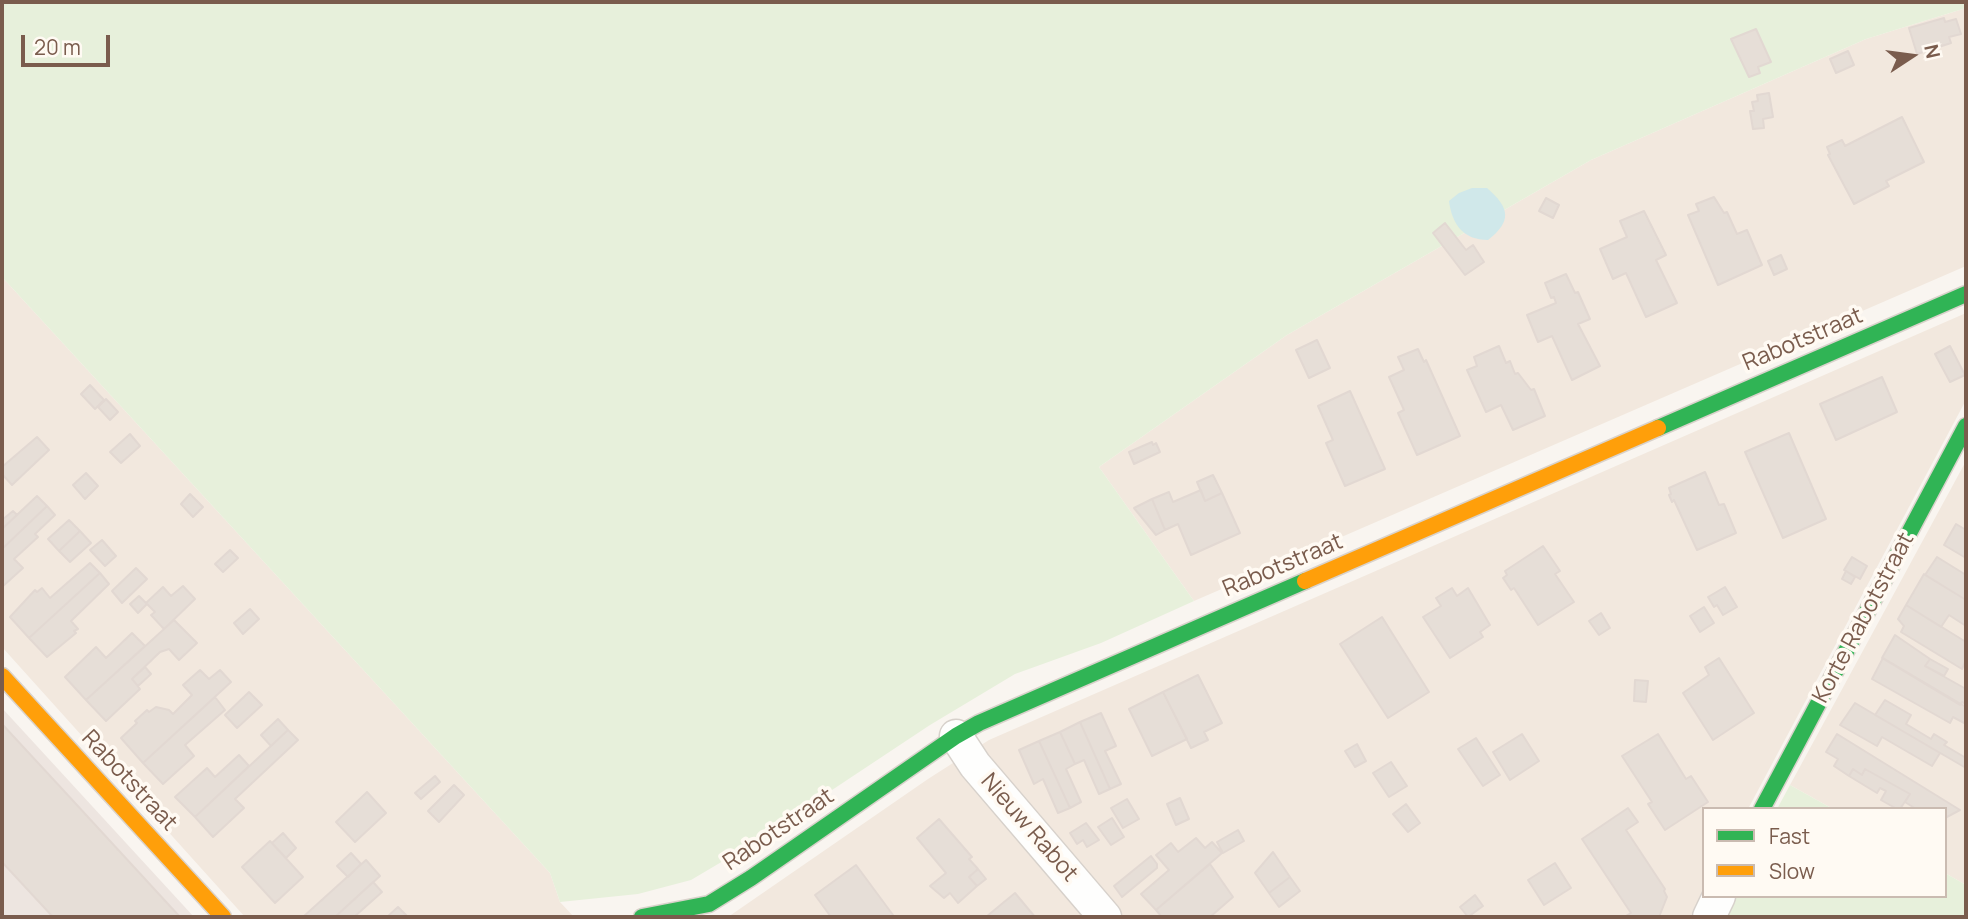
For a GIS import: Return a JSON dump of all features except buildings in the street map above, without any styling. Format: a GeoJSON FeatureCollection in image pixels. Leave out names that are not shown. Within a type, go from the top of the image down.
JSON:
{"type":"FeatureCollection","features":[{"type":"Feature","properties":{"kind":"street","name":"Rabotstraat"},"geometry":{"type":"LineString","coordinates":[[642,917],[709,904],[979,723],[1966,294]]}},
{"type":"Feature","properties":{"kind":"street","name":"Korte Rabotstraat"},"geometry":{"type":"LineString","coordinates":[[1763,807],[1966,426]]}},
{"type":"Feature","properties":{"kind":"street","name":"Rabotstraat"},"geometry":{"type":"LineString","coordinates":[[2,677],[223,917]]}},
{"type":"Feature","properties":{"kind":"street","name":"Nieuw Rabot"},"geometry":{"type":"LineString","coordinates":[[956,736],[975,765],[1105,917]]}},
{"type":"Feature","properties":{"kind":"street"},"geometry":{"type":"LineString","coordinates":[[1709,917],[1718,898]]}},
{"type":"Feature","properties":{"kind":"shaded area"},"geometry":{"type":"Polygon","coordinates":[[[1966,8],[1966,266],[1194,601],[1099,467],[1287,335],[1591,160],[1866,39],[1966,8]]]}},
{"type":"Feature","properties":{"kind":"shaded area"},"geometry":{"type":"Polygon","coordinates":[[[2,277],[550,873],[560,902],[574,917],[245,917],[2,647],[2,277]]]}},
{"type":"Feature","properties":{"kind":"shaded area"},"geometry":{"type":"Polygon","coordinates":[[[1966,313],[1966,400],[1749,807],[1702,807],[1702,895],[1690,917],[728,917],[989,740],[1966,313]]]}},
{"type":"Feature","properties":{"kind":"shaded area"},"geometry":{"type":"Polygon","coordinates":[[[1966,461],[1966,885],[1947,874],[1947,807],[1829,807],[1790,785],[1966,461]]]}},
{"type":"Feature","properties":{"kind":"shaded area"},"geometry":{"type":"Polygon","coordinates":[[[2,708],[194,917],[2,917],[2,708]]]}},
{"type":"Feature","properties":{"kind":"green space"},"geometry":{"type":"Polygon","coordinates":[[[2,2],[1966,2],[1966,8],[1866,39],[1591,160],[1287,335],[1099,467],[1194,601],[1101,643],[1015,674],[930,725],[740,851],[691,880],[638,894],[560,902],[550,873],[2,277],[2,2]]]}},
{"type":"Feature","properties":{"kind":"green space"},"geometry":{"type":"Polygon","coordinates":[[[1790,785],[1829,807],[1778,807],[1790,785]]]}},
{"type":"Feature","properties":{"kind":"green space"},"geometry":{"type":"Polygon","coordinates":[[[1947,874],[1966,885],[1966,917],[1721,917],[1731,898],[1947,898],[1947,874]]]}},
{"type":"Feature","properties":{"kind":"water"},"geometry":{"type":"Polygon","coordinates":[[[1472,188],[1487,188],[1504,208],[1501,227],[1488,240],[1465,234],[1453,217],[1449,201],[1472,188]]]}},
{"type":"Feature","properties":{"kind":"traffic: fast"},"geometry":{"type":"LineString","coordinates":[[1658,428],[1966,294]]}},
{"type":"Feature","properties":{"kind":"traffic: fast"},"geometry":{"type":"LineString","coordinates":[[1763,807],[1966,426]]}},
{"type":"Feature","properties":{"kind":"traffic: fast"},"geometry":{"type":"LineString","coordinates":[[642,917],[709,904],[979,723],[1305,581]]}},
{"type":"Feature","properties":{"kind":"traffic: slow"},"geometry":{"type":"LineString","coordinates":[[1305,581],[1658,428]]}},
{"type":"Feature","properties":{"kind":"traffic: slow"},"geometry":{"type":"LineString","coordinates":[[2,676],[223,917]]}}]}
